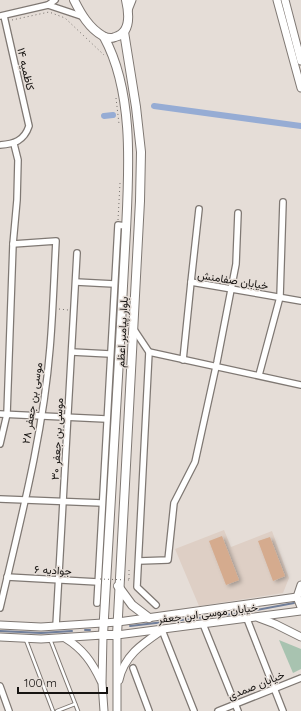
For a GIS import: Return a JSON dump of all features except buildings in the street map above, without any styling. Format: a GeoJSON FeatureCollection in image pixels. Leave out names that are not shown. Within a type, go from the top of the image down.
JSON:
{"type":"FeatureCollection","features":[{"type":"Feature","properties":{"kind":"main road"},"geometry":{"type":"LineString","coordinates":[[74,0],[84,18],[104,37],[111,38],[124,32]]}},
{"type":"Feature","properties":{"kind":"main road","name":"بلوار پیامبر اعظم"},"geometry":{"type":"LineString","coordinates":[[117,635],[118,586],[133,328],[140,152],[136,107],[124,32],[128,26],[128,10],[126,0]]}},
{"type":"Feature","properties":{"kind":"main road"},"geometry":{"type":"LineString","coordinates":[[128,10],[132,0]]}},
{"type":"Feature","properties":{"kind":"main road"},"geometry":{"type":"LineString","coordinates":[[277,0],[301,88]]}},
{"type":"Feature","properties":{"kind":"main road"},"geometry":{"type":"LineString","coordinates":[[285,0],[301,61]]}},
{"type":"Feature","properties":{"kind":"main road","name":"بلوار پیامبر اعظم"},"geometry":{"type":"LineString","coordinates":[[103,635],[122,226],[128,153],[124,108],[104,37]]}},
{"type":"Feature","properties":{"kind":"main road"},"geometry":{"type":"LineString","coordinates":[[109,55],[118,49],[126,49]]}},
{"type":"Feature","properties":{"kind":"main road"},"geometry":{"type":"LineString","coordinates":[[301,585],[297,597],[301,607]]}},
{"type":"Feature","properties":{"kind":"main road"},"geometry":{"type":"LineString","coordinates":[[118,586],[132,606],[149,618]]}},
{"type":"Feature","properties":{"kind":"main road","name":"خیابان موسی ابن جعفر"},"geometry":{"type":"LineString","coordinates":[[0,625],[10,627],[56,626],[118,622],[297,597]]}},
{"type":"Feature","properties":{"kind":"main road","name":"خیابان موسی ابن جعفر"},"geometry":{"type":"LineString","coordinates":[[117,635],[247,619],[301,610]]}},
{"type":"Feature","properties":{"kind":"main road"},"geometry":{"type":"LineString","coordinates":[[257,617],[301,637]]}},
{"type":"Feature","properties":{"kind":"main road"},"geometry":{"type":"LineString","coordinates":[[79,625],[80,637]]}},
{"type":"Feature","properties":{"kind":"main road"},"geometry":{"type":"LineString","coordinates":[[116,694],[120,673],[126,660],[137,648],[162,630]]}},
{"type":"Feature","properties":{"kind":"main road"},"geometry":{"type":"LineString","coordinates":[[103,635],[102,683],[104,711]]}},
{"type":"Feature","properties":{"kind":"main road"},"geometry":{"type":"LineString","coordinates":[[0,637],[50,639],[117,635],[117,711]]}},
{"type":"Feature","properties":{"kind":"main road"},"geometry":{"type":"LineString","coordinates":[[65,638],[84,652],[91,661],[102,683]]}},
{"type":"Feature","properties":{"kind":"street"},"geometry":{"type":"LineString","coordinates":[[2,16],[48,5],[55,0]]}},
{"type":"Feature","properties":{"kind":"street"},"geometry":{"type":"LineString","coordinates":[[48,5],[84,18]]}},
{"type":"Feature","properties":{"kind":"street","name":"کاظمیه ۱۴"},"geometry":{"type":"LineString","coordinates":[[2,16],[5,22],[29,126],[26,135],[14,144]]}},
{"type":"Feature","properties":{"kind":"street"},"geometry":{"type":"LineString","coordinates":[[0,145],[14,144],[18,160],[7,414],[0,444]]}},
{"type":"Feature","properties":{"kind":"street"},"geometry":{"type":"LineString","coordinates":[[260,376],[280,297],[283,202]]}},
{"type":"Feature","properties":{"kind":"street"},"geometry":{"type":"LineString","coordinates":[[191,282],[199,209]]}},
{"type":"Feature","properties":{"kind":"street"},"geometry":{"type":"LineString","coordinates":[[139,561],[168,560],[174,503],[195,462],[232,288],[236,264],[238,213]]}},
{"type":"Feature","properties":{"kind":"street"},"geometry":{"type":"LineString","coordinates":[[97,603],[114,284],[122,226]]}},
{"type":"Feature","properties":{"kind":"street","name":"موسی بن جعفر ۲۸"},"geometry":{"type":"LineString","coordinates":[[0,608],[25,500],[41,416],[50,349],[56,241],[14,244]]}},
{"type":"Feature","properties":{"kind":"street","name":"موسی بن جعفر ۳۰"},"geometry":{"type":"LineString","coordinates":[[56,626],[77,253]]}},
{"type":"Feature","properties":{"kind":"street"},"geometry":{"type":"LineString","coordinates":[[76,282],[114,284]]}},
{"type":"Feature","properties":{"kind":"street","name":"خیابان صفامنش"},"geometry":{"type":"LineString","coordinates":[[183,360],[191,282],[301,301]]}},
{"type":"Feature","properties":{"kind":"street"},"geometry":{"type":"LineString","coordinates":[[133,328],[149,352],[137,587],[156,605]]}},
{"type":"Feature","properties":{"kind":"street"},"geometry":{"type":"LineString","coordinates":[[72,352],[110,354]]}},
{"type":"Feature","properties":{"kind":"street"},"geometry":{"type":"LineString","coordinates":[[149,352],[301,385]]}},
{"type":"Feature","properties":{"kind":"street"},"geometry":{"type":"LineString","coordinates":[[0,414],[106,419]]}},
{"type":"Feature","properties":{"kind":"street"},"geometry":{"type":"LineString","coordinates":[[0,499],[102,504]]}},
{"type":"Feature","properties":{"kind":"street","name":"جوادیه ۶"},"geometry":{"type":"LineString","coordinates":[[7,578],[99,580]]}},
{"type":"Feature","properties":{"kind":"street"},"geometry":{"type":"LineString","coordinates":[[247,619],[283,711]]}},
{"type":"Feature","properties":{"kind":"street"},"geometry":{"type":"LineString","coordinates":[[203,624],[238,711]]}},
{"type":"Feature","properties":{"kind":"street"},"geometry":{"type":"LineString","coordinates":[[162,630],[194,711]]}},
{"type":"Feature","properties":{"kind":"street"},"geometry":{"type":"LineString","coordinates":[[133,668],[149,711]]}},
{"type":"Feature","properties":{"kind":"street","name":"خیابان صمدی"},"geometry":{"type":"LineString","coordinates":[[218,711],[301,678]]}},
{"type":"Feature","properties":{"kind":"street"},"geometry":{"type":"LineString","coordinates":[[0,686],[9,711]]}},
{"type":"Feature","properties":{"kind":"lane"},"geometry":{"type":"LineString","coordinates":[[25,639],[53,711]]}},
{"type":"Feature","properties":{"kind":"lane"},"geometry":{"type":"LineString","coordinates":[[50,639],[78,711]]}},
{"type":"Feature","properties":{"kind":"lane"},"geometry":{"type":"LineString","coordinates":[[57,711],[75,704]]}},
{"type":"Feature","properties":{"kind":"path"},"geometry":{"type":"LineString","coordinates":[[5,22],[49,12],[65,18],[109,55]]}},
{"type":"Feature","properties":{"kind":"path"},"geometry":{"type":"LineString","coordinates":[[116,98],[120,130]]}},
{"type":"Feature","properties":{"kind":"path"},"geometry":{"type":"LineString","coordinates":[[120,183],[122,226]]}},
{"type":"Feature","properties":{"kind":"path"},"geometry":{"type":"LineString","coordinates":[[52,309],[74,310]]}},
{"type":"Feature","properties":{"kind":"path"},"geometry":{"type":"LineString","coordinates":[[99,580],[130,580],[130,570]]}},
{"type":"Feature","properties":{"kind":"shaded area"},"geometry":{"type":"Polygon","coordinates":[[[224,530],[231,547],[272,531],[289,578],[283,593],[199,606],[175,549],[224,530]]]}},
{"type":"Feature","properties":{"kind":"green space"},"geometry":{"type":"Polygon","coordinates":[[[279,640],[301,649],[301,669],[293,673],[279,640]]]}},
{"type":"Feature","properties":{"kind":"waterway"},"geometry":{"type":"LineString","coordinates":[[154,106],[301,126]]}},
{"type":"Feature","properties":{"kind":"waterway"},"geometry":{"type":"LineString","coordinates":[[104,116],[113,115]]}},
{"type":"Feature","properties":{"kind":"waterway"},"geometry":{"type":"LineString","coordinates":[[130,626],[241,613],[294,603]]}},
{"type":"Feature","properties":{"kind":"waterway"},"geometry":{"type":"LineString","coordinates":[[85,630],[90,630]]}},
{"type":"Feature","properties":{"kind":"waterway"},"geometry":{"type":"LineString","coordinates":[[0,631],[41,633],[72,631]]}}]}
